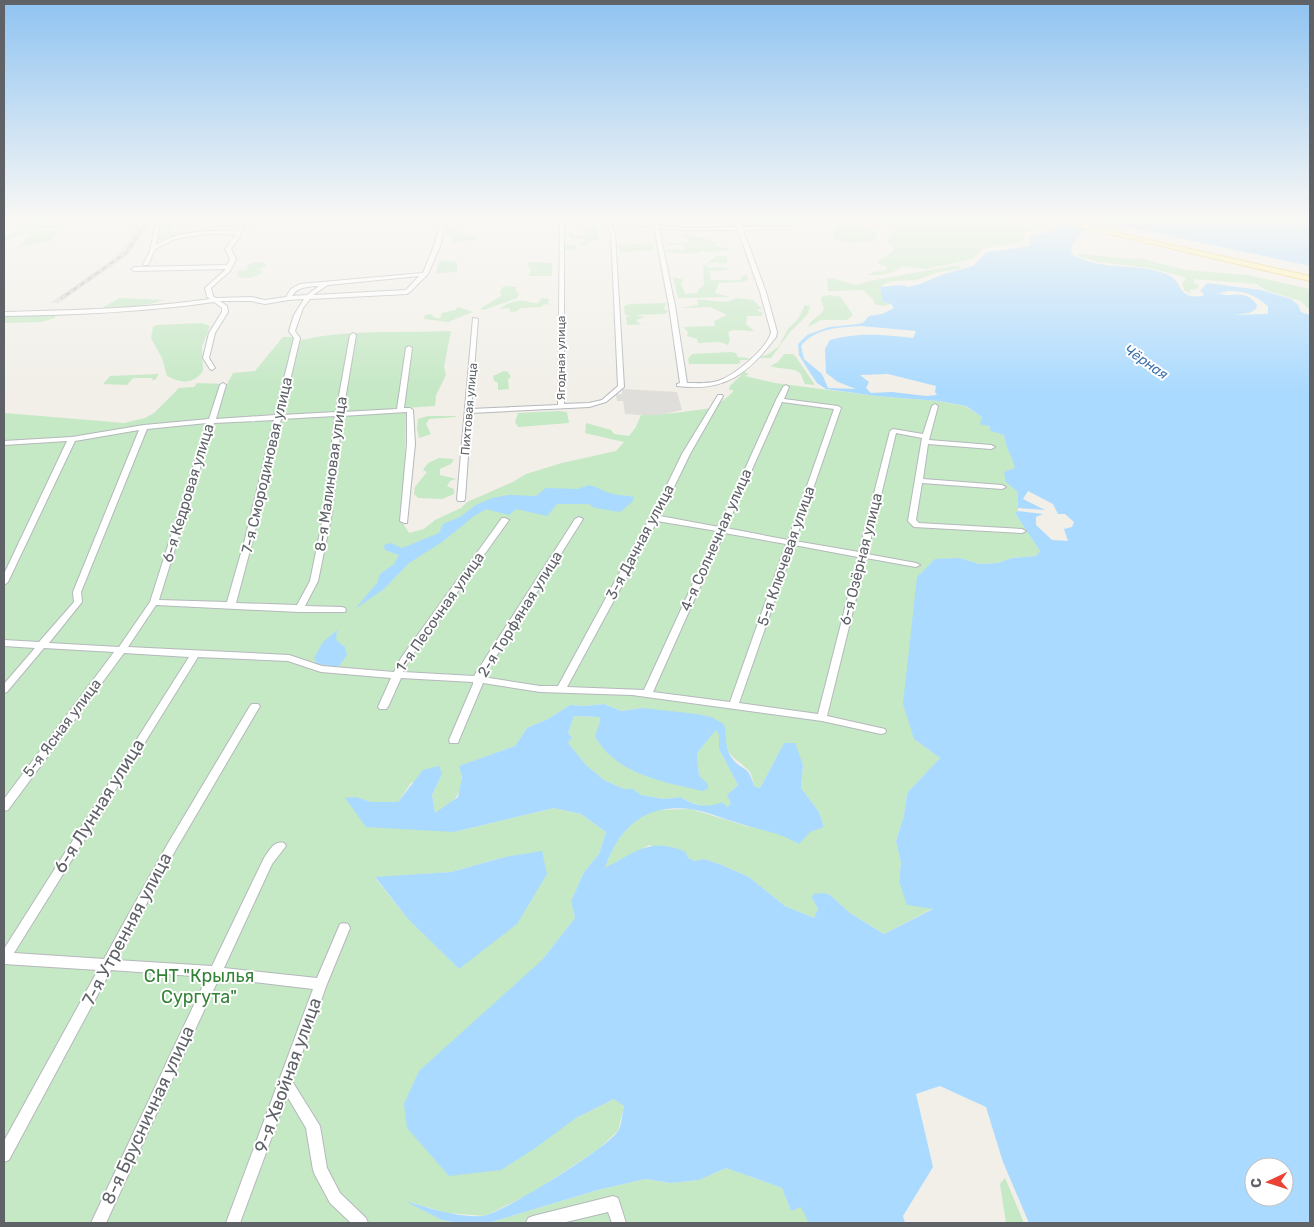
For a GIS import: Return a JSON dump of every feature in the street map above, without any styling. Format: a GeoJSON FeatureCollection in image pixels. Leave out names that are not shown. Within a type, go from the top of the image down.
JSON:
{"type":"FeatureCollection","features":[{"type":"Feature","properties":{"kind":"street"},"geometry":{"type":"LineString","coordinates":[[212,368],[206,358],[212,333],[225,312],[225,306],[208,294],[208,288],[220,277]]}},
{"type":"Feature","properties":{"kind":"street"},"geometry":{"type":"LineString","coordinates":[[288,298],[293,290],[300,286],[385,277]]}},
{"type":"Feature","properties":{"kind":"street"},"geometry":{"type":"LineString","coordinates":[[4,314],[151,308],[214,300],[251,299],[265,302],[288,298],[407,292],[413,288],[416,280],[420,277]]}},
{"type":"Feature","properties":{"kind":"street","name":"Ягодная улица"},"geometry":{"type":"LineString","coordinates":[[561,407],[562,277]]}},
{"type":"Feature","properties":{"kind":"street"},"geometry":{"type":"LineString","coordinates":[[468,411],[561,407],[598,403],[621,387],[615,277]]}},
{"type":"Feature","properties":{"kind":"street"},"geometry":{"type":"LineString","coordinates":[[666,277],[672,306],[681,385],[718,383],[732,377],[751,362],[774,337],[757,277]]}},
{"type":"Feature","properties":{"kind":"street"},"geometry":{"type":"LineString","coordinates":[[306,298],[327,282]]}},
{"type":"Feature","properties":{"kind":"street","name":"7-я Смородиновая улица"},"geometry":{"type":"LineString","coordinates":[[231,605],[245,561],[276,417],[297,338],[292,331],[293,326],[296,314],[306,298]]}},
{"type":"Feature","properties":{"kind":"street","name":"Пихтовая улица"},"geometry":{"type":"LineString","coordinates":[[460,499],[475,319]]}},
{"type":"Feature","properties":{"kind":"street","name":"8-я Малиновая улица"},"geometry":{"type":"LineString","coordinates":[[299,609],[314,581],[328,514],[339,414],[353,335]]}},
{"type":"Feature","properties":{"kind":"street"},"geometry":{"type":"LineString","coordinates":[[400,411],[409,348]]}},
{"type":"Feature","properties":{"kind":"street","name":"6-я Кедровая улица"},"geometry":{"type":"LineString","coordinates":[[121,650],[154,602],[223,384]]}},
{"type":"Feature","properties":{"kind":"street","name":"4-я Солнечная улица"},"geometry":{"type":"LineString","coordinates":[[647,694],[786,386]]}},
{"type":"Feature","properties":{"kind":"street","name":"3-я Дачная улица"},"geometry":{"type":"LineString","coordinates":[[562,688],[649,526],[656,518],[686,454],[720,396]]}},
{"type":"Feature","properties":{"kind":"street","name":"5-я Ключевая улица"},"geometry":{"type":"LineString","coordinates":[[734,705],[838,408],[780,400]]}},
{"type":"Feature","properties":{"kind":"street"},"geometry":{"type":"LineString","coordinates":[[935,406],[926,439],[912,521],[917,525],[1022,531]]}},
{"type":"Feature","properties":{"kind":"street"},"geometry":{"type":"LineString","coordinates":[[5,445],[72,439],[144,427],[211,421],[410,410],[410,444],[404,521]]}},
{"type":"Feature","properties":{"kind":"street"},"geometry":{"type":"LineString","coordinates":[[4,690],[78,602],[77,592],[144,427]]}},
{"type":"Feature","properties":{"kind":"street","name":"6-я Озёрная улица"},"geometry":{"type":"LineString","coordinates":[[822,718],[893,431],[926,439]]}},
{"type":"Feature","properties":{"kind":"street"},"geometry":{"type":"LineString","coordinates":[[4,582],[72,439]]}},
{"type":"Feature","properties":{"kind":"street"},"geometry":{"type":"LineString","coordinates":[[926,439],[991,447]]}},
{"type":"Feature","properties":{"kind":"street"},"geometry":{"type":"LineString","coordinates":[[919,481],[1002,487]]}},
{"type":"Feature","properties":{"kind":"street"},"geometry":{"type":"LineString","coordinates":[[656,518],[916,565]]}},
{"type":"Feature","properties":{"kind":"street","name":"2-я Торфяная улица"},"geometry":{"type":"LineString","coordinates":[[454,740],[478,684],[477,680],[579,519]]}},
{"type":"Feature","properties":{"kind":"street","name":"1-я Песочная улица"},"geometry":{"type":"LineString","coordinates":[[383,707],[395,676],[404,660],[505,520]]}},
{"type":"Feature","properties":{"kind":"street"},"geometry":{"type":"LineString","coordinates":[[154,602],[342,610]]}},
{"type":"Feature","properties":{"kind":"street"},"geometry":{"type":"LineString","coordinates":[[4,643],[289,658],[321,669],[395,676],[477,680],[540,689],[562,688],[632,692],[734,705],[802,717],[822,718],[881,731]]}},
{"type":"Feature","properties":{"kind":"street","name":"5-я Ясная улица"},"geometry":{"type":"LineString","coordinates":[[4,807],[121,650]]}},
{"type":"Feature","properties":{"kind":"street","name":"6-я Лунная улица"},"geometry":{"type":"LineString","coordinates":[[4,958],[195,654]]}},
{"type":"Feature","properties":{"kind":"street","name":"7-я Утренняя улица"},"geometry":{"type":"LineString","coordinates":[[4,1155],[171,848],[255,706]]}},
{"type":"Feature","properties":{"kind":"street","name":"8-я Брусничная улица"},"geometry":{"type":"LineString","coordinates":[[98,1223],[268,861],[280,846]]}},
{"type":"Feature","properties":{"kind":"street","name":"9-я Хвойная улица"},"geometry":{"type":"LineString","coordinates":[[233,1223],[321,984],[344,928]]}},
{"type":"Feature","properties":{"kind":"street"},"geometry":{"type":"LineString","coordinates":[[4,958],[215,972],[321,984]]}},
{"type":"Feature","properties":{"kind":"street"},"geometry":{"type":"LineString","coordinates":[[286,1083],[313,1126],[320,1170],[335,1198],[361,1223]]}},
{"type":"Feature","properties":{"kind":"street"},"geometry":{"type":"LineString","coordinates":[[533,1223],[613,1203],[619,1223]]}},
{"type":"Feature","properties":{"kind":"shaded area"},"geometry":{"type":"Polygon","coordinates":[[[87,277],[96,277],[59,303],[50,303],[87,277]]]}},
{"type":"Feature","properties":{"kind":"shaded area"},"geometry":{"type":"Polygon","coordinates":[[[622,389],[677,392],[682,410],[656,416],[625,414],[623,401],[617,401],[616,394],[622,394],[622,389]]]}},
{"type":"Feature","properties":{"kind":"green space"},"geometry":{"type":"Polygon","coordinates":[[[673,277],[684,280],[681,283],[685,294],[698,293],[698,290],[704,285],[704,277],[710,277],[711,280],[740,280],[742,277],[747,277],[748,280],[719,283],[715,293],[730,297],[678,298],[673,277]]]}},
{"type":"Feature","properties":{"kind":"green space"},"geometry":{"type":"Polygon","coordinates":[[[890,277],[924,277],[884,284],[879,288],[882,294],[882,301],[891,304],[884,306],[875,304],[873,299],[863,290],[828,291],[827,278],[834,278],[851,284],[890,277]]]}},
{"type":"Feature","properties":{"kind":"green space"},"geometry":{"type":"Polygon","coordinates":[[[1184,277],[1258,277],[1310,289],[1310,310],[1301,301],[1265,290],[1257,284],[1194,279],[1194,283],[1199,285],[1197,289],[1190,290],[1190,294],[1184,290],[1182,283],[1186,280],[1184,277]]]}},
{"type":"Feature","properties":{"kind":"green space"},"geometry":{"type":"Polygon","coordinates":[[[504,286],[517,287],[515,290],[519,295],[517,298],[484,310],[480,309],[501,296],[500,291],[504,286]]]}},
{"type":"Feature","properties":{"kind":"green space"},"geometry":{"type":"Polygon","coordinates":[[[822,296],[841,297],[853,315],[847,320],[821,320],[808,327],[824,309],[821,300],[822,296]]]}},
{"type":"Feature","properties":{"kind":"green space"},"geometry":{"type":"Polygon","coordinates":[[[120,298],[165,300],[137,307],[102,308],[120,298]]]}},
{"type":"Feature","properties":{"kind":"green space"},"geometry":{"type":"Polygon","coordinates":[[[542,298],[549,299],[548,305],[520,308],[517,311],[511,312],[509,308],[500,309],[517,301],[538,303],[542,298]]]}},
{"type":"Feature","properties":{"kind":"green space"},"geometry":{"type":"Polygon","coordinates":[[[736,298],[753,300],[762,309],[756,310],[763,313],[761,316],[747,316],[746,324],[754,331],[733,330],[728,332],[730,340],[728,345],[720,342],[698,343],[697,339],[687,336],[688,332],[683,327],[715,326],[714,321],[727,315],[710,307],[680,308],[699,305],[697,300],[722,302],[736,298]]]}},
{"type":"Feature","properties":{"kind":"green space"},"geometry":{"type":"Polygon","coordinates":[[[666,303],[664,309],[669,311],[665,314],[635,315],[645,317],[636,320],[640,324],[648,324],[627,325],[626,317],[631,316],[625,315],[624,306],[630,304],[666,303]]]}},
{"type":"Feature","properties":{"kind":"green space"},"geometry":{"type":"Polygon","coordinates":[[[805,305],[810,306],[808,314],[790,332],[771,358],[753,358],[767,355],[779,346],[788,329],[798,319],[805,305]]]}},
{"type":"Feature","properties":{"kind":"green space"},"geometry":{"type":"Polygon","coordinates":[[[458,307],[473,312],[448,322],[424,319],[425,315],[431,314],[435,318],[440,318],[442,313],[455,310],[458,307]]]}},
{"type":"Feature","properties":{"kind":"green space"},"geometry":{"type":"Polygon","coordinates":[[[56,314],[55,318],[41,322],[4,323],[4,316],[56,314]]]}},
{"type":"Feature","properties":{"kind":"green space"},"geometry":{"type":"Polygon","coordinates":[[[202,323],[210,326],[202,347],[203,371],[191,381],[177,380],[167,376],[162,358],[151,338],[153,327],[157,325],[202,323]]]}},
{"type":"Feature","properties":{"kind":"green space","name":"CНТ \"Крылья Сургута\""},"geometry":{"type":"Polygon","coordinates":[[[451,331],[444,367],[446,375],[436,395],[435,406],[406,408],[405,470],[401,520],[409,533],[424,529],[435,520],[461,508],[467,502],[513,482],[526,474],[562,463],[616,451],[624,442],[585,433],[586,423],[611,430],[614,434],[629,436],[636,427],[641,415],[669,414],[715,408],[732,393],[734,390],[729,390],[730,386],[744,372],[749,374],[745,376],[775,383],[876,396],[939,401],[965,406],[982,417],[992,431],[1004,435],[1016,468],[1004,472],[1018,492],[1018,511],[1015,513],[1040,551],[1036,556],[1012,558],[998,563],[979,564],[960,558],[914,739],[940,758],[907,793],[904,815],[896,841],[901,863],[899,881],[934,908],[884,934],[850,913],[830,895],[812,898],[818,909],[814,918],[785,906],[749,877],[722,865],[704,859],[694,861],[649,845],[604,869],[613,848],[626,828],[655,810],[691,809],[746,826],[774,831],[786,837],[824,827],[819,812],[801,788],[803,765],[784,743],[760,788],[754,786],[750,772],[728,751],[725,739],[726,732],[643,708],[621,711],[604,704],[570,705],[548,719],[527,728],[515,746],[460,766],[461,783],[457,795],[448,805],[435,814],[432,795],[442,774],[411,783],[398,802],[371,802],[356,797],[454,832],[554,808],[581,814],[606,832],[599,854],[584,872],[571,901],[575,918],[542,960],[576,1118],[614,1099],[624,1105],[618,1131],[597,1150],[530,1194],[485,1216],[447,1213],[409,1202],[442,1220],[459,1223],[4,1223],[4,413],[124,423],[145,418],[154,413],[179,388],[194,387],[197,383],[227,384],[233,373],[255,371],[283,337],[294,337],[293,342],[351,333],[451,331]],[[505,857],[451,872],[375,878],[408,919],[459,969],[505,857]]]}},
{"type":"Feature","properties":{"kind":"green space"},"geometry":{"type":"Polygon","coordinates":[[[736,353],[738,357],[748,358],[749,360],[740,360],[738,364],[689,364],[688,359],[692,354],[736,353]]]}},
{"type":"Feature","properties":{"kind":"green space"},"geometry":{"type":"Polygon","coordinates":[[[784,354],[793,354],[796,357],[815,385],[805,384],[798,371],[770,366],[778,362],[784,354]]]}},
{"type":"Feature","properties":{"kind":"green space"},"geometry":{"type":"Polygon","coordinates":[[[504,371],[508,372],[511,377],[508,379],[509,389],[498,390],[498,383],[494,381],[493,376],[504,371]]]}},
{"type":"Feature","properties":{"kind":"green space"},"geometry":{"type":"Polygon","coordinates":[[[159,374],[155,380],[152,380],[153,378],[133,378],[127,385],[103,384],[110,376],[159,374]]]}},
{"type":"Feature","properties":{"kind":"green space"},"geometry":{"type":"Polygon","coordinates":[[[567,412],[569,423],[518,427],[515,422],[518,413],[567,412]]]}},
{"type":"Feature","properties":{"kind":"green space"},"geometry":{"type":"Polygon","coordinates":[[[428,416],[456,417],[429,419],[426,424],[431,434],[419,438],[417,429],[418,419],[428,416]]]}},
{"type":"Feature","properties":{"kind":"green space"},"geometry":{"type":"Polygon","coordinates":[[[439,458],[454,459],[451,464],[440,469],[440,475],[456,479],[450,481],[447,486],[454,489],[454,494],[442,499],[418,498],[414,494],[415,487],[427,472],[423,470],[428,463],[439,458]]]}},
{"type":"Feature","properties":{"kind":"green space"},"geometry":{"type":"Polygon","coordinates":[[[574,716],[599,717],[600,722],[632,770],[684,787],[699,776],[697,753],[716,729],[719,735],[719,749],[738,785],[732,790],[731,803],[727,807],[709,806],[697,804],[680,797],[665,799],[641,795],[633,789],[624,789],[604,780],[586,765],[567,743],[572,737],[568,733],[574,716]]]}},
{"type":"Feature","properties":{"kind":"green space"},"geometry":{"type":"Polygon","coordinates":[[[726,1168],[782,1188],[791,1211],[801,1206],[810,1223],[488,1223],[598,1190],[645,1179],[671,1183],[699,1180],[726,1168]]]}},
{"type":"Feature","properties":{"kind":"green space"},"geometry":{"type":"Polygon","coordinates":[[[1005,1178],[1024,1223],[1006,1223],[1000,1184],[1005,1178]]]}},
{"type":"Feature","properties":{"kind":"water","name":"Чёрная"},"geometry":{"type":"Polygon","coordinates":[[[936,277],[1172,277],[1188,295],[1202,296],[1204,294],[1200,291],[1207,283],[1261,290],[1291,299],[1298,305],[1301,312],[1310,315],[1310,1223],[1029,1223],[1003,1162],[986,1107],[940,1086],[916,1094],[933,1167],[903,1216],[905,1223],[809,1223],[801,1207],[791,1211],[782,1188],[726,1168],[699,1180],[671,1183],[645,1179],[598,1190],[488,1223],[459,1223],[442,1220],[405,1201],[453,1214],[483,1216],[510,1204],[554,1179],[596,1151],[618,1131],[624,1106],[614,1099],[576,1118],[534,1149],[501,1170],[449,1176],[407,1128],[404,1104],[419,1071],[542,960],[575,918],[571,901],[584,872],[599,854],[606,832],[581,814],[554,808],[454,832],[366,827],[345,798],[356,797],[371,802],[398,802],[423,770],[439,766],[442,774],[432,795],[435,813],[458,797],[462,777],[459,766],[515,746],[527,728],[548,719],[570,705],[604,704],[621,711],[643,708],[696,714],[711,717],[724,724],[729,754],[747,771],[754,786],[760,788],[784,743],[795,743],[803,765],[801,788],[819,812],[824,827],[810,832],[799,844],[776,834],[702,811],[674,808],[660,810],[636,821],[626,830],[611,853],[605,868],[644,848],[663,846],[673,848],[686,852],[687,857],[694,861],[704,859],[749,877],[785,906],[814,918],[818,909],[812,898],[813,894],[824,893],[830,895],[850,913],[884,934],[933,909],[907,905],[899,881],[901,863],[896,841],[904,815],[907,793],[940,758],[914,739],[903,704],[917,577],[935,559],[960,558],[979,564],[998,563],[1012,558],[1036,556],[1040,551],[1015,513],[1018,511],[1043,514],[1036,517],[1036,525],[1052,540],[1068,541],[1064,529],[1072,527],[1074,522],[1065,514],[1058,514],[1053,504],[1028,491],[1023,499],[1045,510],[1018,508],[1018,492],[1006,482],[1004,472],[1015,468],[1004,435],[991,431],[989,426],[980,424],[982,417],[966,406],[939,401],[876,396],[826,389],[817,383],[799,355],[798,344],[807,335],[829,327],[859,324],[864,322],[869,316],[882,314],[894,308],[891,304],[882,301],[880,287],[902,285],[909,287],[936,277]],[[1234,291],[1219,293],[1223,295],[1243,295],[1253,300],[1257,305],[1256,309],[1249,313],[1233,315],[1268,314],[1268,306],[1259,299],[1250,294],[1234,291]],[[861,326],[836,328],[813,335],[801,346],[804,359],[822,374],[828,388],[856,389],[838,382],[826,373],[825,349],[830,340],[861,335],[913,338],[916,331],[861,326]],[[888,374],[860,375],[869,382],[866,388],[871,393],[892,392],[926,396],[937,395],[935,392],[936,386],[888,374]],[[574,716],[568,733],[572,737],[568,743],[586,765],[604,780],[624,789],[633,789],[641,795],[665,799],[680,797],[695,804],[706,806],[722,802],[727,807],[731,803],[727,795],[738,785],[719,749],[719,735],[716,730],[697,753],[699,776],[708,784],[708,789],[702,791],[657,780],[628,768],[604,749],[595,736],[600,722],[599,717],[574,716]]]}},
{"type":"Feature","properties":{"kind":"water"},"geometry":{"type":"Polygon","coordinates":[[[589,485],[613,494],[634,497],[632,502],[620,512],[595,508],[589,504],[557,504],[547,516],[516,509],[509,515],[486,509],[442,542],[409,563],[384,589],[355,609],[377,583],[380,574],[394,564],[399,555],[385,550],[384,545],[390,543],[402,548],[439,533],[443,524],[460,517],[476,505],[492,498],[509,495],[536,496],[546,488],[578,489],[589,485]]]}},
{"type":"Feature","properties":{"kind":"water"},"geometry":{"type":"Polygon","coordinates":[[[337,630],[336,640],[345,647],[347,655],[338,667],[317,664],[314,658],[323,642],[337,630]]]}},
{"type":"Feature","properties":{"kind":"water"},"geometry":{"type":"Polygon","coordinates":[[[542,851],[547,874],[517,924],[459,969],[408,919],[375,877],[451,872],[505,857],[542,851]]]}},
{"type":"Feature","properties":{"kind":"railway"},"geometry":{"type":"LineString","coordinates":[[62,298],[91,277]]}}]}
